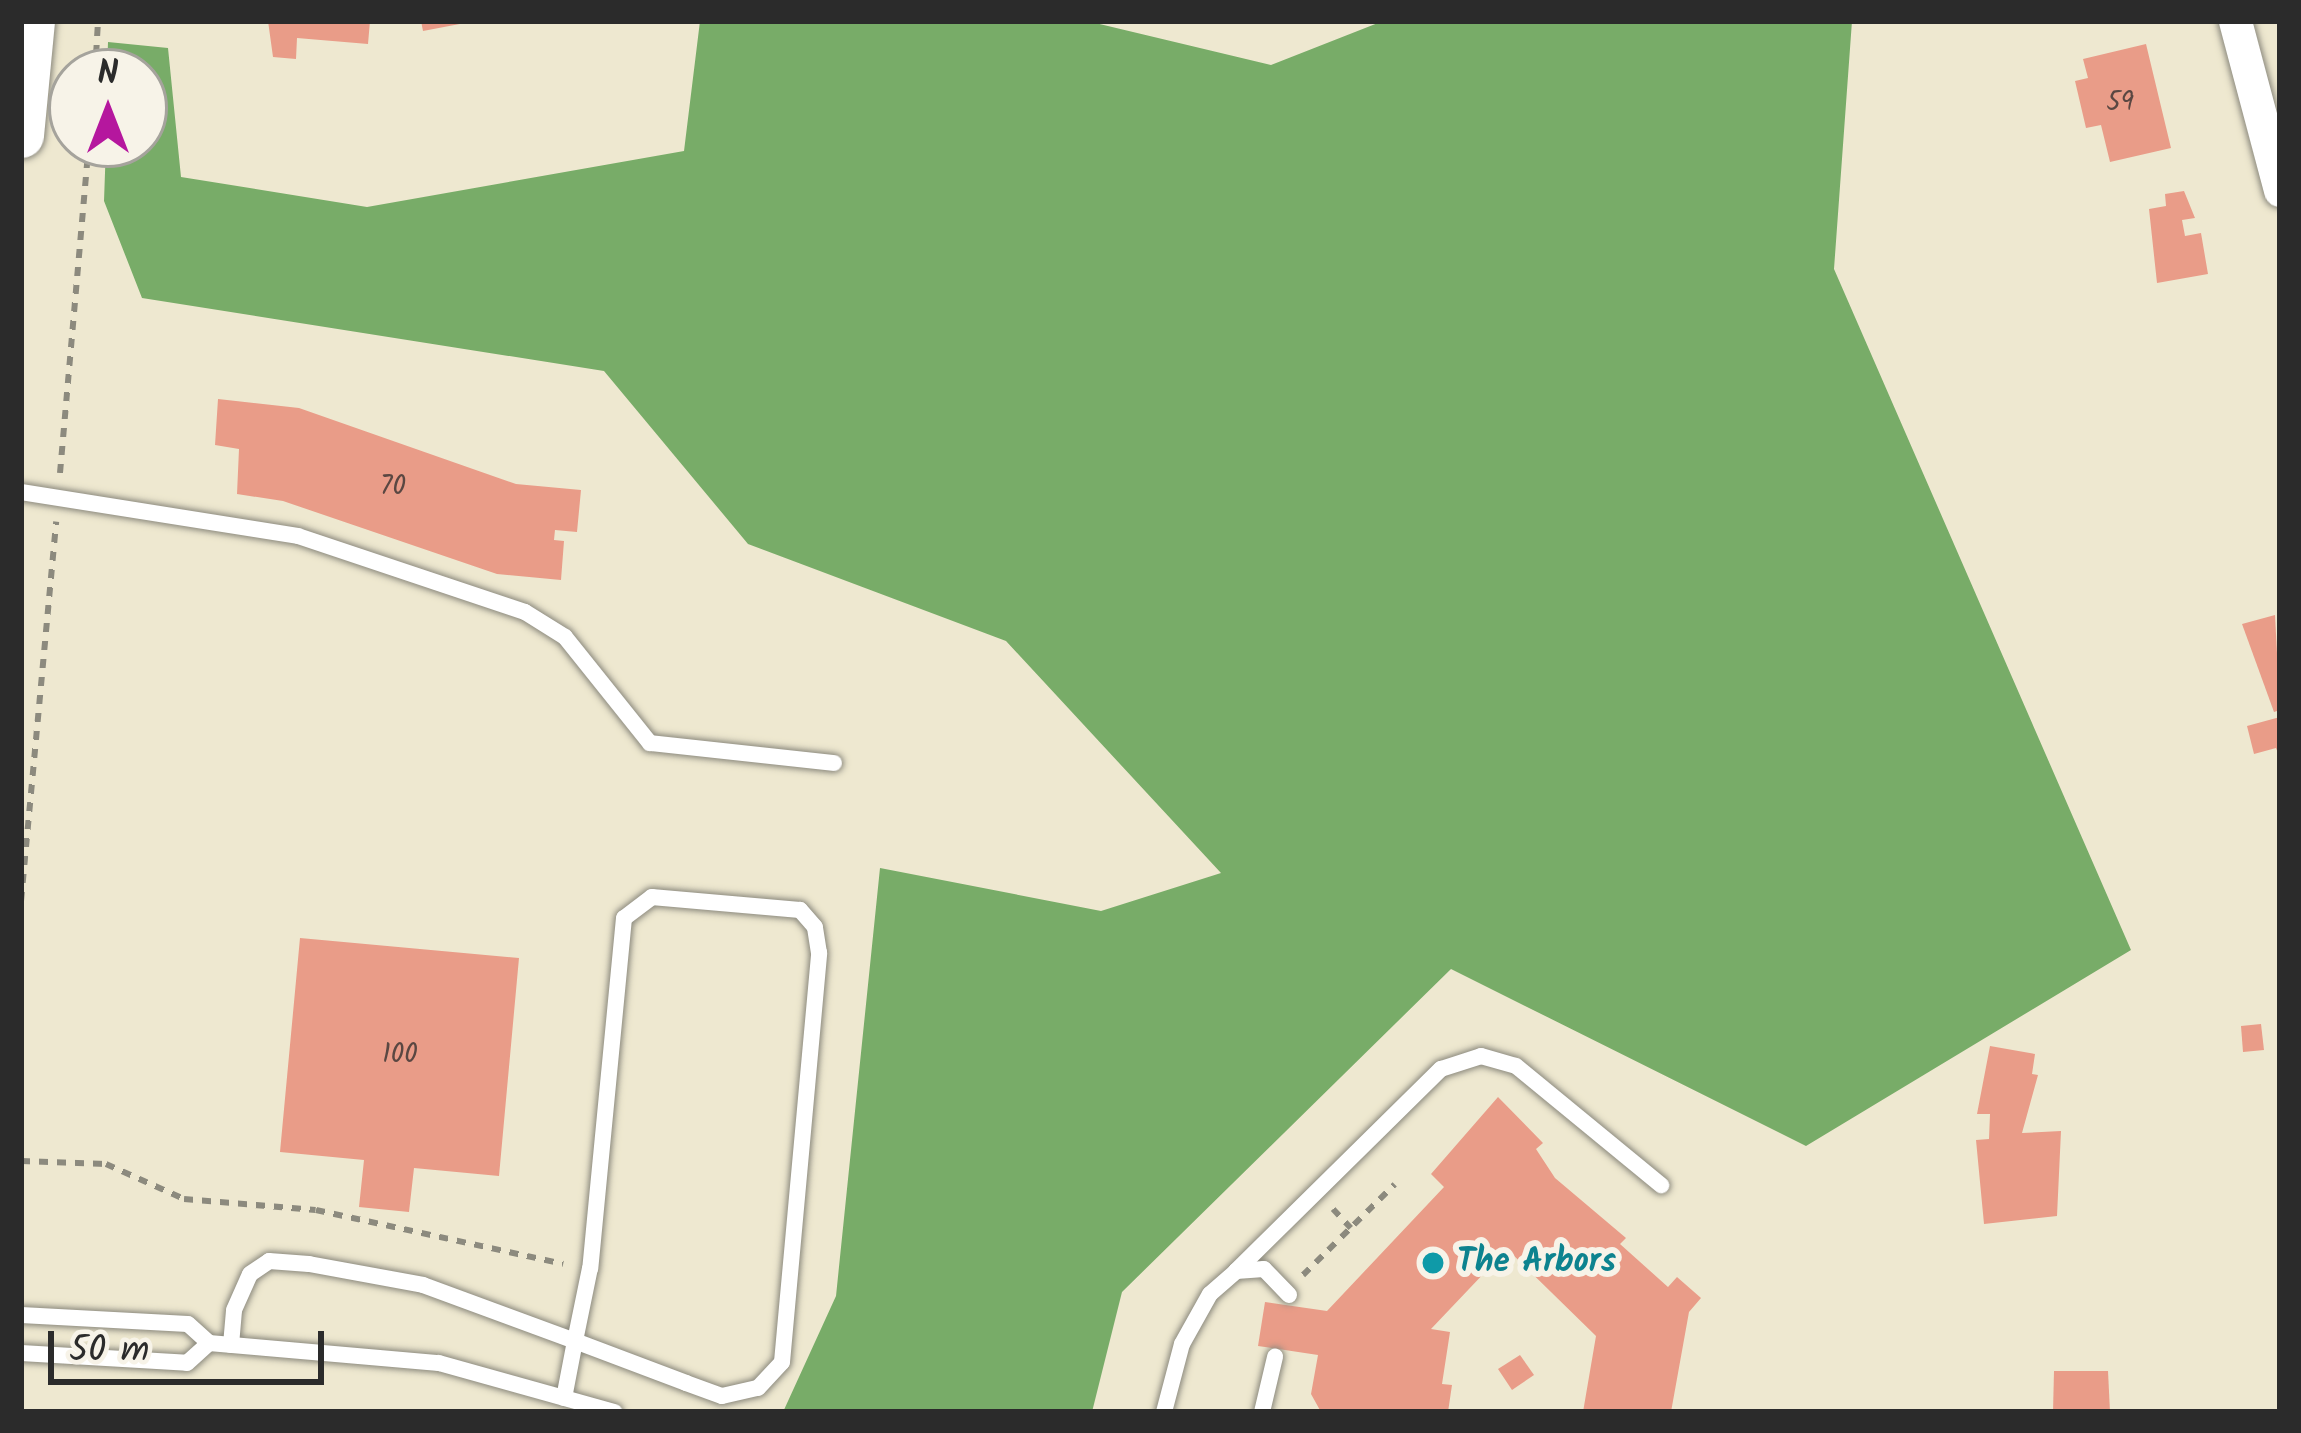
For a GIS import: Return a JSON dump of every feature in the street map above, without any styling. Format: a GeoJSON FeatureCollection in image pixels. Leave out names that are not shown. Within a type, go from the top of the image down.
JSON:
{"type":"FeatureCollection","features":[{"type":"Feature","properties":{"kind":"main road"},"geometry":{"type":"LineString","coordinates":[[21,135],[32,21]]}},
{"type":"Feature","properties":{"kind":"street"},"geometry":{"type":"LineString","coordinates":[[2235,21],[2280,190]]}},
{"type":"Feature","properties":{"kind":"lane"},"geometry":{"type":"LineString","coordinates":[[21,492],[321,544],[525,612],[565,638],[650,742],[834,764]]}},
{"type":"Feature","properties":{"kind":"lane"},"geometry":{"type":"LineString","coordinates":[[231,1345],[234,1310],[250,1274],[268,1261],[423,1285],[575,1341],[722,1396],[758,1388],[782,1362],[819,953],[815,928],[800,910],[652,897],[625,918],[590,1268],[575,1341],[564,1398]]}},
{"type":"Feature","properties":{"kind":"lane"},"geometry":{"type":"LineString","coordinates":[[1164,1412],[1182,1344],[1210,1294],[1441,1070],[1481,1056],[1516,1066],[1661,1185]]}},
{"type":"Feature","properties":{"kind":"lane"},"geometry":{"type":"LineString","coordinates":[[1236,1271],[1264,1269],[1293,1294]]}},
{"type":"Feature","properties":{"kind":"lane"},"geometry":{"type":"LineString","coordinates":[[21,1315],[188,1324],[209,1343],[439,1363],[614,1412]]}},
{"type":"Feature","properties":{"kind":"lane"},"geometry":{"type":"LineString","coordinates":[[21,1354],[187,1363],[209,1343]]}},
{"type":"Feature","properties":{"kind":"lane"},"geometry":{"type":"LineString","coordinates":[[1262,1412],[1275,1357]]}},
{"type":"Feature","properties":{"kind":"path"},"geometry":{"type":"LineString","coordinates":[[21,1161],[106,1164],[184,1199],[316,1210],[468,1240],[512,1258],[590,1268]]}},
{"type":"Feature","properties":{"kind":"path"},"geometry":{"type":"LineString","coordinates":[[1293,1294],[1298,1281],[1395,1184]]}},
{"type":"Feature","properties":{"kind":"green space"},"geometry":{"type":"Polygon","coordinates":[[[700,21],[1087,21],[1271,65],[1383,21],[1852,21],[1834,269],[2131,950],[1806,1146],[1451,969],[1122,1292],[1092,1412],[783,1412],[836,1296],[880,868],[1101,911],[1221,873],[1006,641],[748,544],[604,371],[142,298],[104,201],[105,168],[168,168],[168,48],[181,177],[367,207],[684,151],[700,21]]]}},
{"type":"Feature","properties":{"kind":"green space"},"geometry":{"type":"Polygon","coordinates":[[[108,42],[168,48],[108,48],[108,42]]]}},
{"type":"Feature","properties":{"kind":"building"},"geometry":{"type":"Polygon","coordinates":[[[268,21],[370,21],[368,44],[297,38],[296,59],[273,57],[268,21]]]}},
{"type":"Feature","properties":{"kind":"building"},"geometry":{"type":"Polygon","coordinates":[[[421,21],[464,21],[465,23],[423,31],[421,21]]]}},
{"type":"Feature","properties":{"kind":"building"},"geometry":{"type":"Polygon","coordinates":[[[2146,44],[2171,148],[2110,162],[2101,125],[2086,128],[2075,81],[2088,78],[2083,59],[2146,44]]]}},
{"type":"Feature","properties":{"kind":"building"},"geometry":{"type":"Polygon","coordinates":[[[2184,191],[2195,218],[2182,220],[2185,236],[2201,233],[2208,274],[2157,283],[2149,209],[2166,206],[2165,194],[2184,191]]]}},
{"type":"Feature","properties":{"kind":"building"},"geometry":{"type":"Polygon","coordinates":[[[218,399],[299,408],[516,484],[581,490],[577,532],[555,530],[554,540],[564,541],[561,580],[497,574],[283,501],[237,494],[239,449],[215,445],[218,399]]]}},
{"type":"Feature","properties":{"kind":"building"},"geometry":{"type":"Polygon","coordinates":[[[2275,615],[2280,710],[2274,712],[2242,624],[2275,615]]]}},
{"type":"Feature","properties":{"kind":"building"},"geometry":{"type":"Polygon","coordinates":[[[2280,717],[2280,758],[2276,748],[2254,754],[2247,726],[2280,717]]]}},
{"type":"Feature","properties":{"kind":"building"},"geometry":{"type":"Polygon","coordinates":[[[300,938],[519,958],[499,1176],[414,1168],[409,1212],[359,1207],[364,1160],[280,1152],[300,938]]]}},
{"type":"Feature","properties":{"kind":"building"},"geometry":{"type":"Polygon","coordinates":[[[2261,1024],[2264,1050],[2243,1052],[2241,1026],[2261,1024]]]}},
{"type":"Feature","properties":{"kind":"building"},"geometry":{"type":"Polygon","coordinates":[[[1990,1046],[2035,1054],[2032,1074],[2038,1075],[2022,1133],[2061,1131],[2057,1216],[1984,1224],[1976,1140],[1989,1139],[1990,1114],[1977,1114],[1990,1046]]]}},
{"type":"Feature","properties":{"kind":"building","name":"The Arbors"},"geometry":{"type":"Polygon","coordinates":[[[1498,1097],[1543,1143],[1536,1149],[1555,1178],[1626,1238],[1620,1244],[1668,1287],[1677,1277],[1701,1298],[1689,1312],[1671,1412],[1583,1412],[1596,1336],[1507,1249],[1431,1329],[1450,1332],[1442,1384],[1452,1385],[1448,1412],[1321,1412],[1311,1394],[1318,1355],[1258,1346],[1265,1302],[1327,1311],[1444,1187],[1431,1174],[1498,1097]]]}},
{"type":"Feature","properties":{"kind":"building"},"geometry":{"type":"Polygon","coordinates":[[[1520,1355],[1534,1375],[1512,1390],[1498,1369],[1520,1355]]]}},
{"type":"Feature","properties":{"kind":"building"},"geometry":{"type":"Polygon","coordinates":[[[2054,1371],[2108,1371],[2110,1412],[2053,1412],[2054,1371]]]}},
{"type":"Feature","properties":{"kind":"place","name":"The Arbors"},"geometry":{"type":"Point","coordinates":[1433,1263]}}]}
